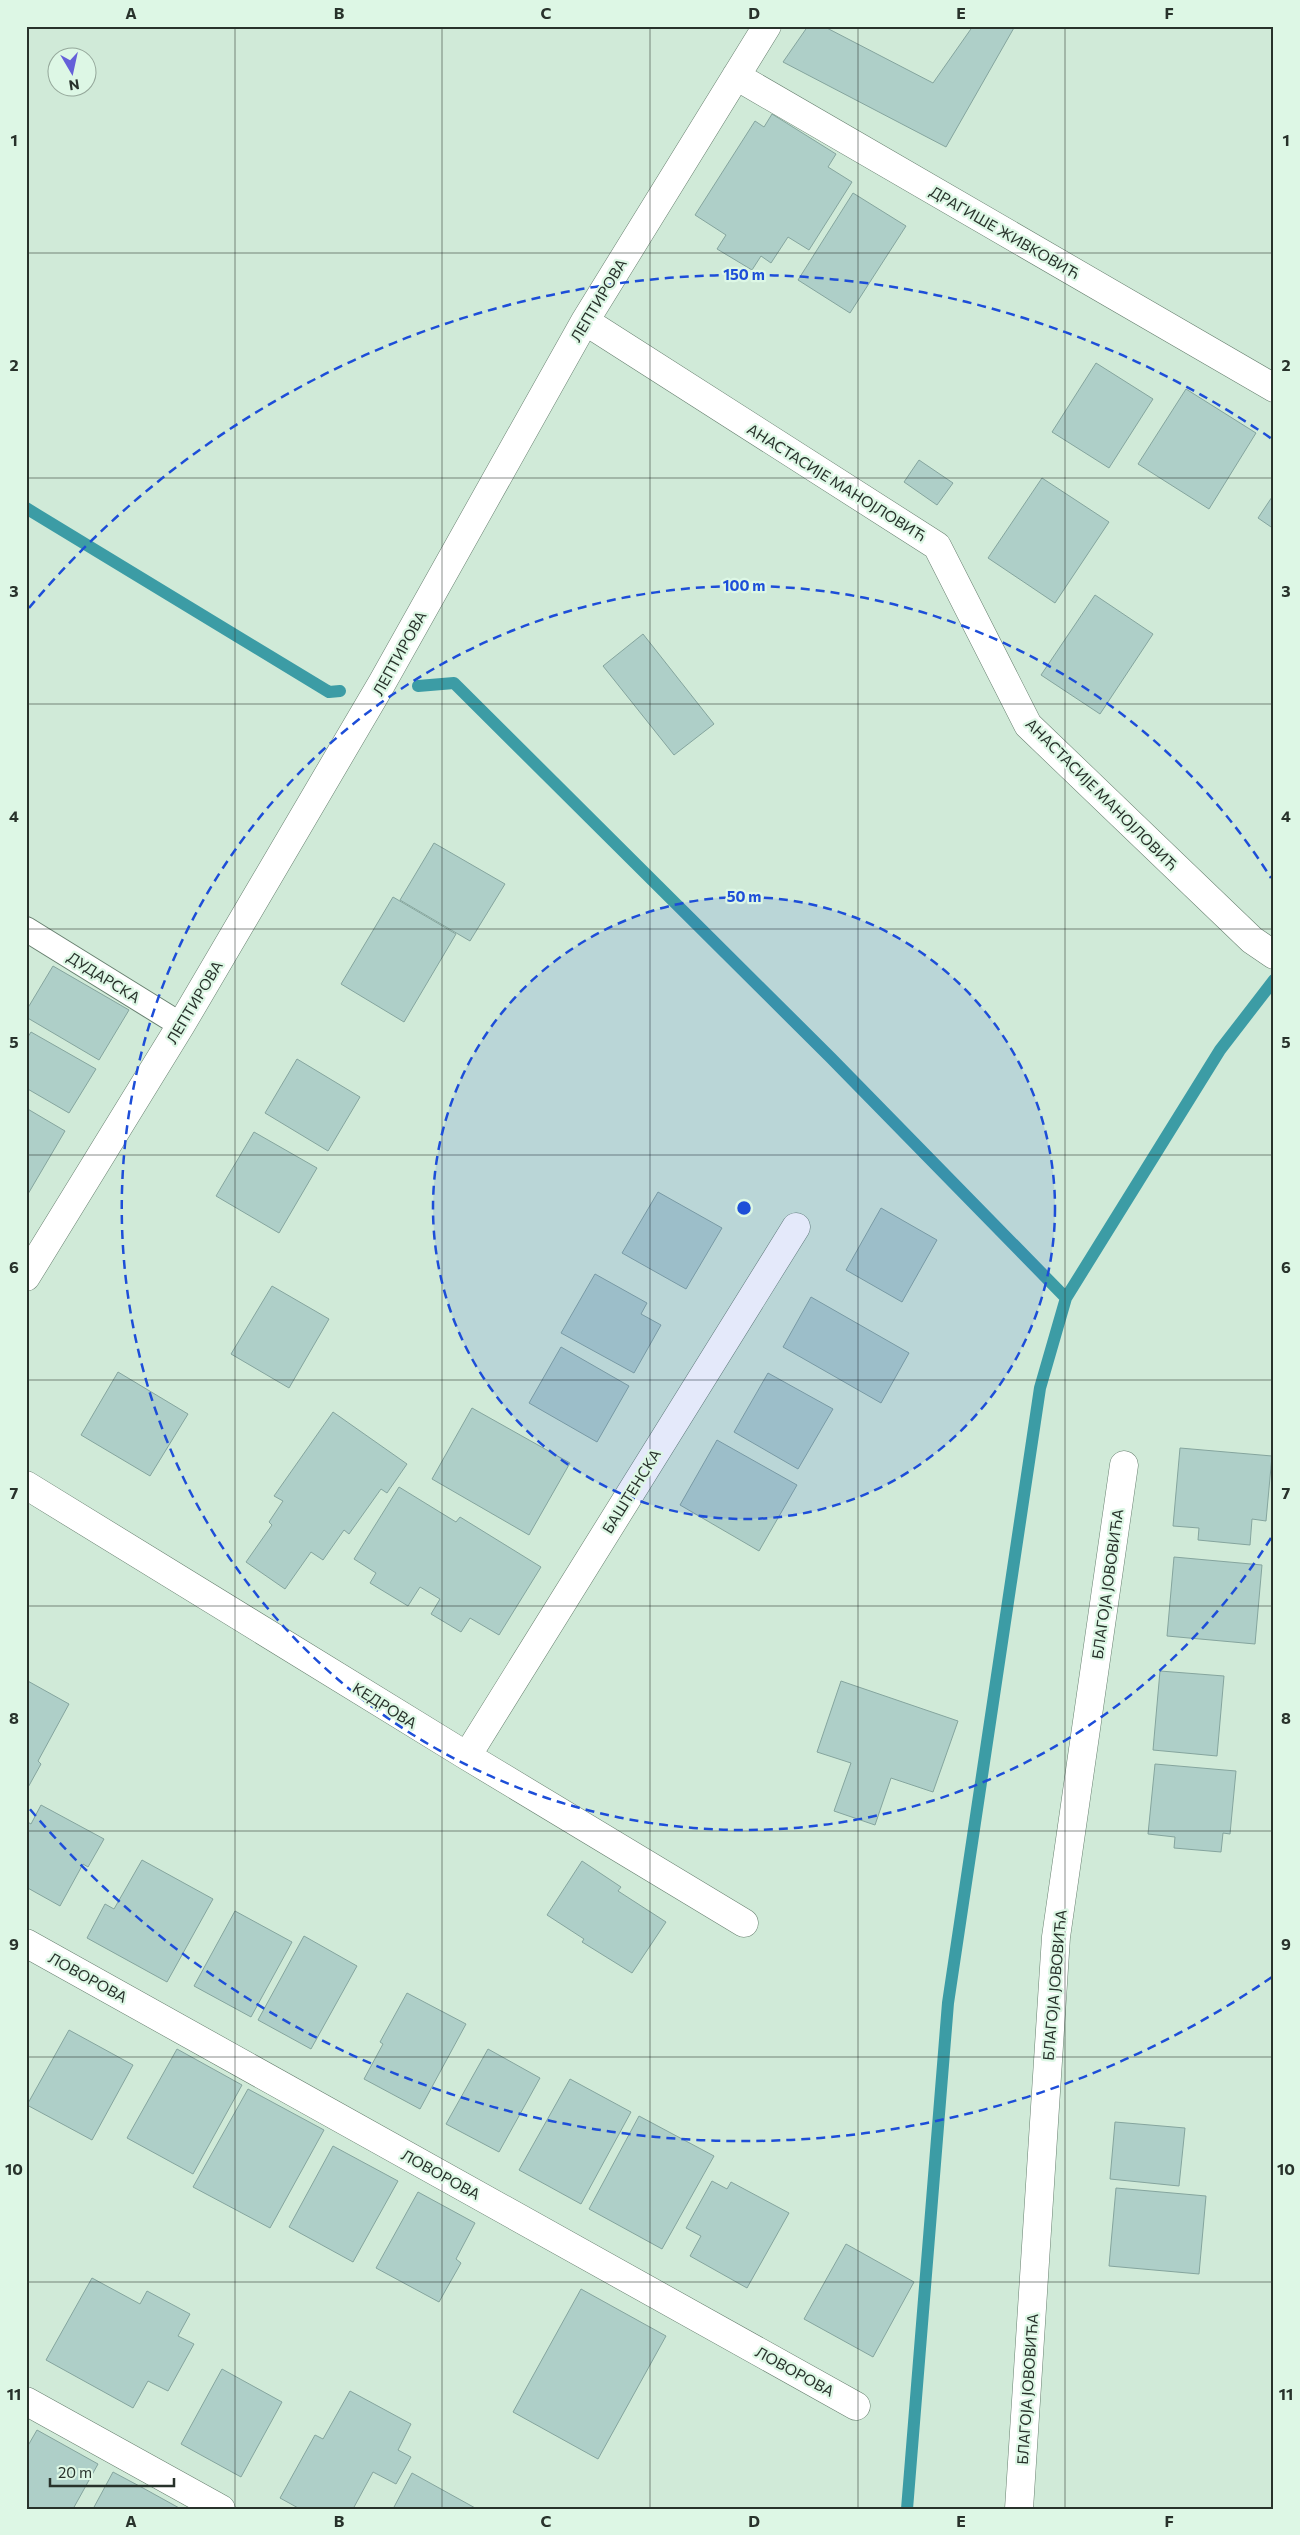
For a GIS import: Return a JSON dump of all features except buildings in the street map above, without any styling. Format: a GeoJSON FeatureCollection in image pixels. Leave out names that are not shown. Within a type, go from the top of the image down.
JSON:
{"type":"FeatureCollection","features":[{"type":"Feature","properties":{"kind":"street","name":"ЛЕПТИРОВА"},"geometry":{"type":"LineString","coordinates":[[26,1276],[181,1025],[382,683],[585,322],[766,26]]}},
{"type":"Feature","properties":{"kind":"street","name":"ДРАГИШЕ ЖИВКОВИЋ"},"geometry":{"type":"LineString","coordinates":[[736,76],[1274,388]]}},
{"type":"Feature","properties":{"kind":"street","name":"АНАСТАСИЈЕ МАНОЈЛОВИЋ"},"geometry":{"type":"LineString","coordinates":[[585,322],[936,546],[1028,725],[1263,948]]}},
{"type":"Feature","properties":{"kind":"street","name":"БАШТЕНСКА"},"geometry":{"type":"LineString","coordinates":[[467,1756],[796,1227]]}},
{"type":"Feature","properties":{"kind":"street","name":"БЛАГОЈА ЈОВОВИЋА"},"geometry":{"type":"LineString","coordinates":[[1019,2509],[1056,1937],[1124,1465]]}},
{"type":"Feature","properties":{"kind":"street","name":"КЕДРОВА"},"geometry":{"type":"LineString","coordinates":[[26,1485],[467,1756],[744,1923]]}},
{"type":"Feature","properties":{"kind":"street","name":"ЛОВОРОВА"},"geometry":{"type":"LineString","coordinates":[[26,1943],[856,2406]]}},
{"type":"Feature","properties":{"kind":"street"},"geometry":{"type":"LineString","coordinates":[[26,2401],[221,2509]]}},
{"type":"Feature","properties":{"kind":"lane","name":"ДУДАРСКА"},"geometry":{"type":"LineString","coordinates":[[26,930],[181,1025]]}},
{"type":"Feature","properties":{"kind":"waterway"},"geometry":{"type":"LineString","coordinates":[[26,508],[329,692],[340,691]]}},
{"type":"Feature","properties":{"kind":"waterway"},"geometry":{"type":"LineString","coordinates":[[418,686],[454,683],[831,1058],[1066,1298]]}},
{"type":"Feature","properties":{"kind":"waterway"},"geometry":{"type":"LineString","coordinates":[[907,2509],[948,2003],[1040,1388],[1066,1298],[1220,1050],[1274,980]]}}]}
